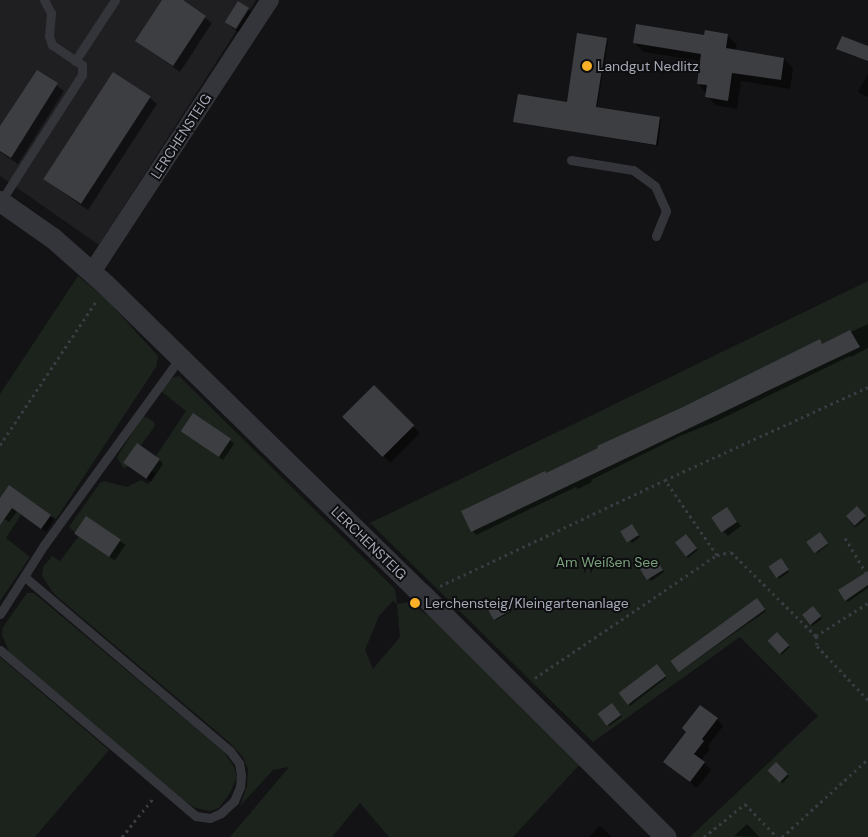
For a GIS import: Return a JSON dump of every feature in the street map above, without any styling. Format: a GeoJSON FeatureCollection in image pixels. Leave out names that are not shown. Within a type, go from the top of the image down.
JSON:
{"type":"FeatureCollection","features":[{"type":"Feature","properties":{"kind":"street","name":"LERCHENSTEIG"},"geometry":{"type":"LineString","coordinates":[[99,279],[270,0]]}},
{"type":"Feature","properties":{"kind":"street","name":"LERCHENSTEIG"},"geometry":{"type":"LineString","coordinates":[[0,201],[54,239],[99,279],[427,598],[666,837]]}},
{"type":"Feature","properties":{"kind":"lane"},"geometry":{"type":"LineString","coordinates":[[0,201],[82,75],[82,65],[52,45],[49,36],[51,13],[44,0]]}},
{"type":"Feature","properties":{"kind":"lane"},"geometry":{"type":"LineString","coordinates":[[75,61],[115,0]]}},
{"type":"Feature","properties":{"kind":"lane"},"geometry":{"type":"LineString","coordinates":[[571,160],[633,170],[655,186],[666,211],[656,236]]}},
{"type":"Feature","properties":{"kind":"lane"},"geometry":{"type":"LineString","coordinates":[[0,614],[24,576],[180,358]]}},
{"type":"Feature","properties":{"kind":"lane"},"geometry":{"type":"LineString","coordinates":[[0,650],[196,816],[210,818],[221,813],[234,801],[240,787],[239,763],[230,750],[24,576]]}},
{"type":"Feature","properties":{"kind":"path"},"geometry":{"type":"LineString","coordinates":[[0,445],[99,279]]}},
{"type":"Feature","properties":{"kind":"path"},"geometry":{"type":"LineString","coordinates":[[427,598],[440,586],[664,480],[868,387]]}},
{"type":"Feature","properties":{"kind":"path"},"geometry":{"type":"LineString","coordinates":[[664,480],[717,555]]}},
{"type":"Feature","properties":{"kind":"path"},"geometry":{"type":"LineString","coordinates":[[845,538],[868,576]]}},
{"type":"Feature","properties":{"kind":"path"},"geometry":{"type":"LineString","coordinates":[[535,678],[717,555],[731,552],[816,636],[817,646],[868,700]]}},
{"type":"Feature","properties":{"kind":"path"},"geometry":{"type":"LineString","coordinates":[[816,636],[868,603]]}},
{"type":"Feature","properties":{"kind":"path"},"geometry":{"type":"LineString","coordinates":[[782,837],[868,759]]}},
{"type":"Feature","properties":{"kind":"path"},"geometry":{"type":"LineString","coordinates":[[122,837],[161,788]]}},
{"type":"Feature","properties":{"kind":"path"},"geometry":{"type":"LineString","coordinates":[[704,837],[745,804],[777,837]]}},
{"type":"Feature","properties":{"kind":"shaded area"},"geometry":{"type":"Polygon","coordinates":[[[0,0],[256,0],[99,245],[0,176],[0,0]]]}},
{"type":"Feature","properties":{"kind":"green space"},"geometry":{"type":"Polygon","coordinates":[[[78,276],[105,298],[158,356],[156,367],[56,519],[26,498],[17,511],[21,515],[6,538],[30,557],[0,601],[0,394],[78,276]]]}},
{"type":"Feature","properties":{"kind":"green space","name":"Am Weißen See"},"geometry":{"type":"Polygon","coordinates":[[[868,281],[868,837],[690,837],[818,716],[740,637],[593,742],[370,523],[868,281]]]}},
{"type":"Feature","properties":{"kind":"green space"},"geometry":{"type":"Polygon","coordinates":[[[179,376],[395,589],[397,604],[409,602],[437,622],[582,762],[513,837],[389,837],[360,803],[332,837],[230,837],[289,767],[273,770],[240,806],[247,786],[248,769],[243,757],[229,742],[54,594],[42,576],[43,567],[52,556],[60,561],[79,536],[69,527],[100,483],[104,481],[127,487],[141,480],[148,484],[155,474],[151,471],[159,459],[156,456],[186,411],[162,392],[163,387],[172,378],[179,376]],[[393,601],[379,616],[365,650],[373,669],[400,637],[397,604],[393,601]]]}},
{"type":"Feature","properties":{"kind":"green space"},"geometry":{"type":"Polygon","coordinates":[[[146,417],[154,422],[155,426],[141,445],[137,444],[124,463],[129,466],[123,468],[117,457],[142,418],[146,417]]]}},
{"type":"Feature","properties":{"kind":"green space"},"geometry":{"type":"Polygon","coordinates":[[[27,593],[34,593],[224,752],[234,767],[237,777],[230,793],[219,808],[210,811],[196,808],[186,802],[10,654],[2,635],[3,627],[27,593]]]}},
{"type":"Feature","properties":{"kind":"green space"},"geometry":{"type":"Polygon","coordinates":[[[0,657],[109,750],[35,837],[0,837],[0,657]]]}},
{"type":"Feature","properties":{"kind":"building"},"geometry":{"type":"Polygon","coordinates":[[[162,0],[183,0],[206,16],[173,66],[135,41],[162,0]]]}},
{"type":"Feature","properties":{"kind":"building"},"geometry":{"type":"Polygon","coordinates":[[[238,1],[249,8],[236,29],[225,22],[238,1]]]}},
{"type":"Feature","properties":{"kind":"building"},"geometry":{"type":"Polygon","coordinates":[[[636,24],[704,35],[705,30],[728,34],[726,48],[784,58],[781,80],[732,73],[728,101],[705,97],[707,85],[697,84],[701,54],[633,43],[636,24]]]}},
{"type":"Feature","properties":{"kind":"building","name":"Landgut Nedlitz"},"geometry":{"type":"Polygon","coordinates":[[[577,33],[607,38],[596,107],[660,117],[656,145],[513,122],[518,94],[567,102],[577,33]]]}},
{"type":"Feature","properties":{"kind":"building"},"geometry":{"type":"Polygon","coordinates":[[[842,36],[868,46],[868,61],[836,49],[842,36]]]}},
{"type":"Feature","properties":{"kind":"building"},"geometry":{"type":"Polygon","coordinates":[[[37,70],[58,83],[11,158],[0,151],[0,126],[37,70]]]}},
{"type":"Feature","properties":{"kind":"building"},"geometry":{"type":"Polygon","coordinates":[[[113,72],[151,97],[81,204],[43,179],[113,72]]]}},
{"type":"Feature","properties":{"kind":"building"},"geometry":{"type":"Polygon","coordinates":[[[850,330],[860,347],[471,532],[461,511],[545,471],[546,473],[598,448],[597,446],[683,407],[820,339],[822,344],[850,330]]]}},
{"type":"Feature","properties":{"kind":"building"},"geometry":{"type":"Polygon","coordinates":[[[374,385],[414,425],[382,457],[342,417],[374,385]]]}},
{"type":"Feature","properties":{"kind":"building"},"geometry":{"type":"Polygon","coordinates":[[[193,413],[231,439],[219,457],[181,431],[193,413]]]}},
{"type":"Feature","properties":{"kind":"building"},"geometry":{"type":"Polygon","coordinates":[[[137,443],[160,459],[146,479],[123,463],[137,443]]]}},
{"type":"Feature","properties":{"kind":"building"},"geometry":{"type":"Polygon","coordinates":[[[9,485],[51,515],[41,529],[12,508],[0,525],[0,498],[9,485]]]}},
{"type":"Feature","properties":{"kind":"building"},"geometry":{"type":"Polygon","coordinates":[[[857,506],[866,516],[855,526],[846,516],[857,506]]]}},
{"type":"Feature","properties":{"kind":"building"},"geometry":{"type":"Polygon","coordinates":[[[727,507],[737,522],[721,533],[711,518],[727,507]]]}},
{"type":"Feature","properties":{"kind":"building"},"geometry":{"type":"Polygon","coordinates":[[[86,516],[121,539],[109,557],[74,533],[86,516]]]}},
{"type":"Feature","properties":{"kind":"building"},"geometry":{"type":"Polygon","coordinates":[[[632,524],[639,535],[627,542],[620,531],[632,524]]]}},
{"type":"Feature","properties":{"kind":"building"},"geometry":{"type":"Polygon","coordinates":[[[820,532],[828,543],[814,553],[806,542],[820,532]]]}},
{"type":"Feature","properties":{"kind":"building"},"geometry":{"type":"Polygon","coordinates":[[[686,534],[697,548],[686,557],[675,543],[686,534]]]}},
{"type":"Feature","properties":{"kind":"building"},"geometry":{"type":"Polygon","coordinates":[[[781,558],[789,570],[776,578],[769,566],[781,558]]]}},
{"type":"Feature","properties":{"kind":"building"},"geometry":{"type":"Polygon","coordinates":[[[656,559],[663,570],[647,580],[640,569],[656,559]]]}},
{"type":"Feature","properties":{"kind":"building"},"geometry":{"type":"Polygon","coordinates":[[[868,571],[868,585],[845,601],[838,590],[868,571]]]}},
{"type":"Feature","properties":{"kind":"building"},"geometry":{"type":"Polygon","coordinates":[[[757,598],[765,609],[679,672],[670,661],[757,598]]]}},
{"type":"Feature","properties":{"kind":"building"},"geometry":{"type":"Polygon","coordinates":[[[505,599],[511,610],[494,620],[488,609],[505,599]]]}},
{"type":"Feature","properties":{"kind":"building"},"geometry":{"type":"Polygon","coordinates":[[[813,606],[821,616],[810,625],[802,615],[813,606]]]}},
{"type":"Feature","properties":{"kind":"building"},"geometry":{"type":"Polygon","coordinates":[[[777,632],[789,645],[780,654],[767,641],[777,632]]]}},
{"type":"Feature","properties":{"kind":"building"},"geometry":{"type":"Polygon","coordinates":[[[657,664],[666,676],[628,705],[619,693],[657,664]]]}},
{"type":"Feature","properties":{"kind":"building"},"geometry":{"type":"Polygon","coordinates":[[[612,703],[621,715],[607,726],[598,714],[612,703]]]}},
{"type":"Feature","properties":{"kind":"building"},"geometry":{"type":"Polygon","coordinates":[[[700,705],[718,718],[702,739],[704,741],[694,754],[705,762],[690,782],[663,762],[686,732],[682,728],[700,705]]]}},
{"type":"Feature","properties":{"kind":"building"},"geometry":{"type":"Polygon","coordinates":[[[776,762],[788,774],[780,783],[768,770],[776,762]]]}},
{"type":"Feature","properties":{"kind":"place","name":"Landgut Nedlitz"},"geometry":{"type":"Point","coordinates":[587,66]}},
{"type":"Feature","properties":{"kind":"place","name":"Lerchensteig/Kleingartenanlage"},"geometry":{"type":"Point","coordinates":[415,603]}}]}
